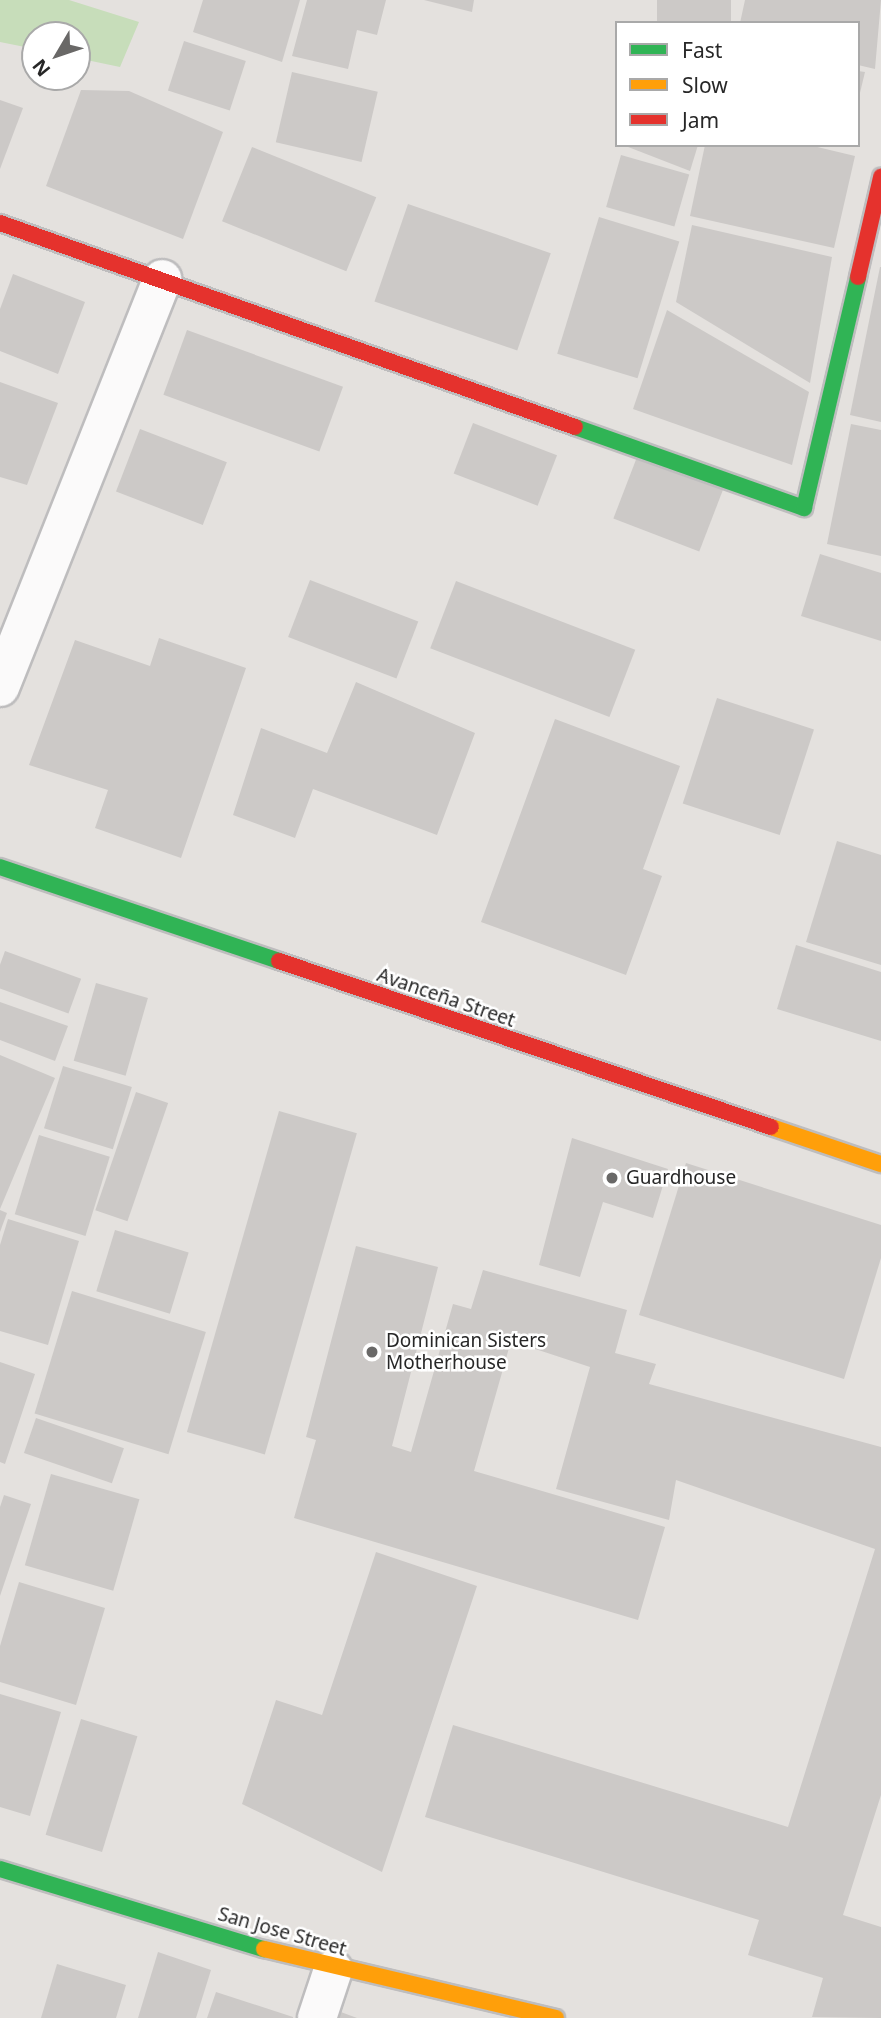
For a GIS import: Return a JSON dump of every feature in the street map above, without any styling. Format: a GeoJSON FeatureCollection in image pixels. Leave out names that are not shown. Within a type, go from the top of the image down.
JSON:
{"type":"FeatureCollection","features":[{"type":"Feature","properties":{"kind":"street"},"geometry":{"type":"LineString","coordinates":[[0,223],[804,508],[881,177]]}},
{"type":"Feature","properties":{"kind":"street"},"geometry":{"type":"LineString","coordinates":[[0,687],[162,279]]}},
{"type":"Feature","properties":{"kind":"street","name":"Avanceña Street"},"geometry":{"type":"LineString","coordinates":[[0,867],[881,1164]]}},
{"type":"Feature","properties":{"kind":"street","name":"San Jose Street"},"geometry":{"type":"LineString","coordinates":[[0,1869],[333,1970],[556,2018]]}},
{"type":"Feature","properties":{"kind":"street"},"geometry":{"type":"LineString","coordinates":[[317,2018],[333,1970]]}},
{"type":"Feature","properties":{"kind":"green space"},"geometry":{"type":"Polygon","coordinates":[[[0,0],[69,0],[139,22],[120,67],[91,61],[91,21],[21,21],[21,46],[0,42],[0,0]]]}},
{"type":"Feature","properties":{"kind":"building"},"geometry":{"type":"Polygon","coordinates":[[[203,0],[300,0],[282,62],[193,32],[203,0]]]}},
{"type":"Feature","properties":{"kind":"building"},"geometry":{"type":"Polygon","coordinates":[[[307,0],[386,0],[377,35],[357,30],[348,69],[292,56],[307,0]]]}},
{"type":"Feature","properties":{"kind":"building"},"geometry":{"type":"Polygon","coordinates":[[[424,0],[474,0],[472,12],[424,0]]]}},
{"type":"Feature","properties":{"kind":"building"},"geometry":{"type":"Polygon","coordinates":[[[657,0],[731,0],[731,21],[657,21],[657,0]]]}},
{"type":"Feature","properties":{"kind":"building"},"geometry":{"type":"Polygon","coordinates":[[[745,0],[881,0],[875,69],[860,65],[860,21],[740,21],[745,0]]]}},
{"type":"Feature","properties":{"kind":"building"},"geometry":{"type":"Polygon","coordinates":[[[184,41],[246,61],[230,111],[168,90],[184,41]]]}},
{"type":"Feature","properties":{"kind":"building"},"geometry":{"type":"Polygon","coordinates":[[[860,71],[865,72],[860,93],[860,71]]]}},
{"type":"Feature","properties":{"kind":"building"},"geometry":{"type":"Polygon","coordinates":[[[292,72],[378,92],[362,162],[276,142],[292,72]]]}},
{"type":"Feature","properties":{"kind":"building"},"geometry":{"type":"Polygon","coordinates":[[[81,91],[129,91],[223,132],[183,239],[46,186],[81,91]]]}},
{"type":"Feature","properties":{"kind":"building"},"geometry":{"type":"Polygon","coordinates":[[[0,100],[23,108],[0,169],[0,100]]]}},
{"type":"Feature","properties":{"kind":"building"},"geometry":{"type":"Polygon","coordinates":[[[252,147],[376,197],[346,271],[222,221],[252,147]]]}},
{"type":"Feature","properties":{"kind":"building"},"geometry":{"type":"Polygon","coordinates":[[[628,147],[697,147],[690,171],[628,147]]]}},
{"type":"Feature","properties":{"kind":"building"},"geometry":{"type":"Polygon","coordinates":[[[705,147],[817,147],[855,156],[834,248],[690,216],[705,147]]]}},
{"type":"Feature","properties":{"kind":"building"},"geometry":{"type":"Polygon","coordinates":[[[621,155],[689,175],[674,226],[606,207],[621,155]]]}},
{"type":"Feature","properties":{"kind":"building"},"geometry":{"type":"Polygon","coordinates":[[[408,204],[551,253],[517,351],[374,301],[408,204]]]}},
{"type":"Feature","properties":{"kind":"building"},"geometry":{"type":"Polygon","coordinates":[[[599,217],[679,242],[638,378],[557,354],[599,217]]]}},
{"type":"Feature","properties":{"kind":"building"},"geometry":{"type":"Polygon","coordinates":[[[692,225],[832,257],[810,383],[676,302],[692,225]]]}},
{"type":"Feature","properties":{"kind":"building"},"geometry":{"type":"Polygon","coordinates":[[[881,267],[881,422],[850,415],[881,267]]]}},
{"type":"Feature","properties":{"kind":"building"},"geometry":{"type":"Polygon","coordinates":[[[13,274],[85,302],[58,374],[0,351],[0,309],[13,274]]]}},
{"type":"Feature","properties":{"kind":"building"},"geometry":{"type":"Polygon","coordinates":[[[667,310],[809,392],[792,465],[633,409],[667,310]]]}},
{"type":"Feature","properties":{"kind":"building"},"geometry":{"type":"Polygon","coordinates":[[[187,330],[343,387],[319,452],[163,395],[187,330]]]}},
{"type":"Feature","properties":{"kind":"building"},"geometry":{"type":"Polygon","coordinates":[[[0,382],[58,403],[27,485],[0,477],[0,382]]]}},
{"type":"Feature","properties":{"kind":"building"},"geometry":{"type":"Polygon","coordinates":[[[473,423],[557,455],[538,506],[454,473],[473,423]]]}},
{"type":"Feature","properties":{"kind":"building"},"geometry":{"type":"Polygon","coordinates":[[[851,424],[881,430],[881,556],[827,544],[851,424]]]}},
{"type":"Feature","properties":{"kind":"building"},"geometry":{"type":"Polygon","coordinates":[[[140,429],[227,462],[203,525],[116,492],[140,429]]]}},
{"type":"Feature","properties":{"kind":"building"},"geometry":{"type":"Polygon","coordinates":[[[637,457],[723,490],[699,552],[613,519],[637,457]]]}},
{"type":"Feature","properties":{"kind":"building"},"geometry":{"type":"Polygon","coordinates":[[[820,554],[881,573],[881,641],[801,616],[820,554]]]}},
{"type":"Feature","properties":{"kind":"building"},"geometry":{"type":"Polygon","coordinates":[[[310,580],[418,622],[396,679],[288,637],[310,580]]]}},
{"type":"Feature","properties":{"kind":"building"},"geometry":{"type":"Polygon","coordinates":[[[456,581],[635,650],[609,717],[430,648],[456,581]]]}},
{"type":"Feature","properties":{"kind":"building"},"geometry":{"type":"Polygon","coordinates":[[[159,638],[246,668],[181,858],[95,828],[108,790],[29,765],[75,640],[150,666],[159,638]]]}},
{"type":"Feature","properties":{"kind":"building"},"geometry":{"type":"Polygon","coordinates":[[[356,682],[475,733],[437,835],[313,789],[295,838],[233,815],[261,728],[327,753],[356,682]]]}},
{"type":"Feature","properties":{"kind":"building"},"geometry":{"type":"Polygon","coordinates":[[[717,698],[814,730],[780,835],[683,804],[717,698]]]}},
{"type":"Feature","properties":{"kind":"building"},"geometry":{"type":"Polygon","coordinates":[[[555,719],[680,766],[643,869],[662,876],[626,975],[481,922],[555,719]]]}},
{"type":"Feature","properties":{"kind":"building"},"geometry":{"type":"Polygon","coordinates":[[[837,841],[881,855],[881,965],[806,942],[837,841]]]}},
{"type":"Feature","properties":{"kind":"building"},"geometry":{"type":"Polygon","coordinates":[[[796,945],[881,972],[881,1041],[777,1009],[796,945]]]}},
{"type":"Feature","properties":{"kind":"building"},"geometry":{"type":"Polygon","coordinates":[[[5,951],[81,979],[68,1013],[0,989],[0,965],[5,951]]]}},
{"type":"Feature","properties":{"kind":"building"},"geometry":{"type":"Polygon","coordinates":[[[96,983],[148,998],[126,1076],[74,1061],[96,983]]]}},
{"type":"Feature","properties":{"kind":"building"},"geometry":{"type":"Polygon","coordinates":[[[0,1002],[68,1026],[55,1061],[0,1040],[0,1002]]]}},
{"type":"Feature","properties":{"kind":"building"},"geometry":{"type":"Polygon","coordinates":[[[0,1055],[55,1078],[0,1209],[0,1055]]]}},
{"type":"Feature","properties":{"kind":"building"},"geometry":{"type":"Polygon","coordinates":[[[63,1066],[132,1087],[113,1149],[44,1128],[63,1066]]]}},
{"type":"Feature","properties":{"kind":"building"},"geometry":{"type":"Polygon","coordinates":[[[136,1092],[168,1103],[127,1221],[95,1210],[136,1092]]]}},
{"type":"Feature","properties":{"kind":"building"},"geometry":{"type":"Polygon","coordinates":[[[279,1111],[357,1133],[265,1454],[187,1432],[279,1111]]]}},
{"type":"Feature","properties":{"kind":"building"},"geometry":{"type":"Polygon","coordinates":[[[39,1135],[110,1157],[85,1236],[15,1214],[39,1135]]]}},
{"type":"Feature","properties":{"kind":"building"},"geometry":{"type":"Polygon","coordinates":[[[572,1138],[668,1169],[653,1218],[603,1202],[580,1277],[539,1265],[572,1138]]]}},
{"type":"Feature","properties":{"kind":"building"},"geometry":{"type":"Polygon","coordinates":[[[686,1163],[881,1225],[881,1258],[844,1379],[639,1315],[686,1163]]]}},
{"type":"Feature","properties":{"kind":"building"},"geometry":{"type":"Polygon","coordinates":[[[0,1210],[7,1213],[0,1232],[0,1210]]]}},
{"type":"Feature","properties":{"kind":"building"},"geometry":{"type":"Polygon","coordinates":[[[8,1219],[79,1241],[48,1345],[0,1331],[0,1245],[8,1219]]]}},
{"type":"Feature","properties":{"kind":"building"},"geometry":{"type":"Polygon","coordinates":[[[115,1230],[189,1253],[170,1314],[96,1291],[115,1230]]]}},
{"type":"Feature","properties":{"kind":"building"},"geometry":{"type":"Polygon","coordinates":[[[356,1246],[438,1267],[392,1446],[411,1452],[453,1304],[471,1309],[483,1270],[627,1310],[615,1353],[656,1364],[649,1384],[881,1447],[881,1795],[843,1915],[881,1927],[881,2018],[812,2017],[823,1978],[748,1955],[759,1920],[425,1817],[453,1725],[788,1827],[875,1549],[676,1480],[669,1520],[556,1489],[590,1367],[511,1341],[474,1471],[665,1527],[638,1620],[294,1518],[316,1440],[306,1437],[356,1246]]]}},
{"type":"Feature","properties":{"kind":"building"},"geometry":{"type":"Polygon","coordinates":[[[72,1291],[206,1332],[168,1454],[35,1413],[72,1291]]]}},
{"type":"Feature","properties":{"kind":"building"},"geometry":{"type":"Polygon","coordinates":[[[0,1362],[35,1374],[5,1464],[0,1462],[0,1362]]]}},
{"type":"Feature","properties":{"kind":"building"},"geometry":{"type":"Polygon","coordinates":[[[36,1418],[124,1448],[112,1483],[24,1453],[36,1418]]]}},
{"type":"Feature","properties":{"kind":"building"},"geometry":{"type":"Polygon","coordinates":[[[51,1474],[139,1499],[113,1591],[25,1565],[51,1474]]]}},
{"type":"Feature","properties":{"kind":"building"},"geometry":{"type":"Polygon","coordinates":[[[4,1495],[31,1504],[0,1596],[0,1507],[4,1495]]]}},
{"type":"Feature","properties":{"kind":"building"},"geometry":{"type":"Polygon","coordinates":[[[376,1552],[477,1586],[382,1872],[242,1804],[276,1700],[322,1715],[376,1552]]]}},
{"type":"Feature","properties":{"kind":"building"},"geometry":{"type":"Polygon","coordinates":[[[19,1582],[105,1608],[76,1705],[0,1682],[0,1646],[19,1582]]]}},
{"type":"Feature","properties":{"kind":"building"},"geometry":{"type":"Polygon","coordinates":[[[0,1694],[61,1712],[30,1816],[0,1807],[0,1694]]]}},
{"type":"Feature","properties":{"kind":"building"},"geometry":{"type":"Polygon","coordinates":[[[81,1719],[137,1736],[102,1852],[46,1835],[81,1719]]]}},
{"type":"Feature","properties":{"kind":"building"},"geometry":{"type":"Polygon","coordinates":[[[158,1952],[211,1970],[196,2018],[138,2018],[158,1952]]]}},
{"type":"Feature","properties":{"kind":"building"},"geometry":{"type":"Polygon","coordinates":[[[57,1964],[126,1985],[116,2018],[41,2018],[57,1964]]]}},
{"type":"Feature","properties":{"kind":"building"},"geometry":{"type":"Polygon","coordinates":[[[216,1992],[293,2017],[293,2018],[207,2018],[216,1992]]]}},
{"type":"Feature","properties":{"kind":"building"},"geometry":{"type":"Polygon","coordinates":[[[330,2008],[357,2018],[326,2018],[330,2008]]]}},
{"type":"Feature","properties":{"kind":"traffic: fast"},"geometry":{"type":"LineString","coordinates":[[575,427],[804,508],[858,277]]}},
{"type":"Feature","properties":{"kind":"traffic: fast"},"geometry":{"type":"LineString","coordinates":[[0,867],[279,961]]}},
{"type":"Feature","properties":{"kind":"traffic: fast"},"geometry":{"type":"LineString","coordinates":[[0,1869],[264,1949]]}},
{"type":"Feature","properties":{"kind":"traffic: slow"},"geometry":{"type":"LineString","coordinates":[[771,1127],[881,1164]]}},
{"type":"Feature","properties":{"kind":"traffic: slow"},"geometry":{"type":"LineString","coordinates":[[264,1949],[556,2018]]}},
{"type":"Feature","properties":{"kind":"traffic: jam"},"geometry":{"type":"LineString","coordinates":[[858,277],[881,177]]}},
{"type":"Feature","properties":{"kind":"traffic: jam"},"geometry":{"type":"LineString","coordinates":[[0,223],[575,427]]}},
{"type":"Feature","properties":{"kind":"traffic: jam"},"geometry":{"type":"LineString","coordinates":[[279,961],[771,1127]]}},
{"type":"Feature","properties":{"kind":"place","name":"Guardhouse"},"geometry":{"type":"Point","coordinates":[612,1178]}},
{"type":"Feature","properties":{"kind":"place","name":"Dominican Sisters Motherhouse"},"geometry":{"type":"Point","coordinates":[372,1352]}}]}
